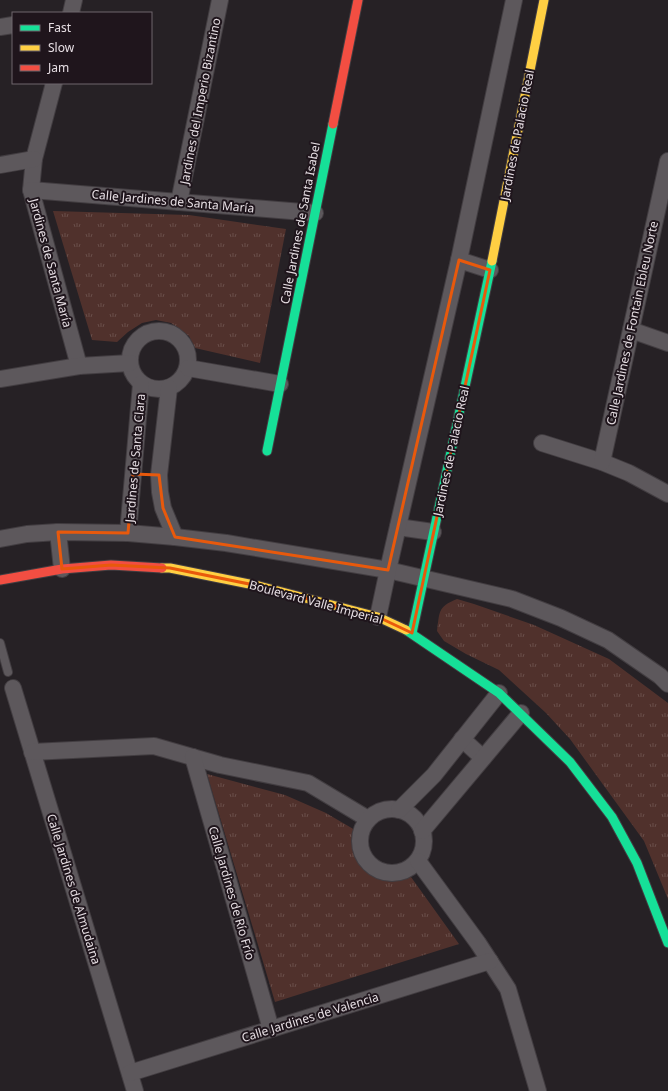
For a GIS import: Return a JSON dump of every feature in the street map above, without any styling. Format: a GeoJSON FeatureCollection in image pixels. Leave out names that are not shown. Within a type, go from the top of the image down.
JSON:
{"type":"FeatureCollection","features":[{"type":"Feature","properties":{"kind":"street"},"geometry":{"type":"LineString","coordinates":[[71,12],[74,0]]}},
{"type":"Feature","properties":{"kind":"street","name":"Jardines del Imperio Bizantino"},"geometry":{"type":"LineString","coordinates":[[179,202],[220,0]]}},
{"type":"Feature","properties":{"kind":"street","name":"Calle Jardines de Santa Isabel"},"geometry":{"type":"LineString","coordinates":[[267,451],[358,0]]}},
{"type":"Feature","properties":{"kind":"street"},"geometry":{"type":"LineString","coordinates":[[378,617],[459,260],[514,0]]}},
{"type":"Feature","properties":{"kind":"street","name":"Jardines de Palacio Real"},"geometry":{"type":"LineString","coordinates":[[412,633],[490,270],[544,0]]}},
{"type":"Feature","properties":{"kind":"street"},"geometry":{"type":"LineString","coordinates":[[0,27],[12,25]]}},
{"type":"Feature","properties":{"kind":"street","name":"Jardines de Santa María"},"geometry":{"type":"LineString","coordinates":[[54,84],[34,159],[31,190],[80,366]]}},
{"type":"Feature","properties":{"kind":"street"},"geometry":{"type":"LineString","coordinates":[[0,165],[34,159]]}},
{"type":"Feature","properties":{"kind":"street","name":"Calle Jardines de Fontain Ebleu Norte"},"geometry":{"type":"LineString","coordinates":[[602,462],[631,330],[664,202],[668,160]]}},
{"type":"Feature","properties":{"kind":"street","name":"Calle Jardines de Santa María"},"geometry":{"type":"LineString","coordinates":[[31,190],[315,213]]}},
{"type":"Feature","properties":{"kind":"street"},"geometry":{"type":"LineString","coordinates":[[459,260],[490,270]]}},
{"type":"Feature","properties":{"kind":"street"},"geometry":{"type":"LineString","coordinates":[[631,330],[668,343]]}},
{"type":"Feature","properties":{"kind":"street"},"geometry":{"type":"LineString","coordinates":[[0,379],[80,366],[130,364],[131,351],[138,340],[149,333],[161,331],[174,335],[183,343],[188,355],[188,368],[184,377],[177,384],[169,388],[159,475],[163,508],[175,537]]}},
{"type":"Feature","properties":{"kind":"street","name":"Jardines de Santa Clara"},"geometry":{"type":"LineString","coordinates":[[130,364],[133,375],[141,384],[160,390],[169,388]]}},
{"type":"Feature","properties":{"kind":"street"},"geometry":{"type":"LineString","coordinates":[[188,368],[280,384]]}},
{"type":"Feature","properties":{"kind":"street","name":"Jardines de Santa Clara"},"geometry":{"type":"LineString","coordinates":[[128,533],[141,384]]}},
{"type":"Feature","properties":{"kind":"street"},"geometry":{"type":"LineString","coordinates":[[542,443],[602,462],[629,473],[668,494]]}},
{"type":"Feature","properties":{"kind":"street"},"geometry":{"type":"LineString","coordinates":[[133,474],[159,475]]}},
{"type":"Feature","properties":{"kind":"street"},"geometry":{"type":"LineString","coordinates":[[398,527],[433,532]]}},
{"type":"Feature","properties":{"kind":"street"},"geometry":{"type":"LineString","coordinates":[[58,532],[62,569]]}},
{"type":"Feature","properties":{"kind":"street"},"geometry":{"type":"LineString","coordinates":[[0,539],[27,534],[58,532],[128,533],[175,537],[226,544],[388,570],[512,599],[561,618],[608,640],[660,676],[668,684]]}},
{"type":"Feature","properties":{"kind":"street","name":"Boulevard Valle Imperial"},"geometry":{"type":"LineString","coordinates":[[0,580],[62,569],[111,566],[170,568],[259,586],[378,617],[412,633],[499,693],[570,762],[612,817],[637,863],[668,943]]}},
{"type":"Feature","properties":{"kind":"street","name":"Calle Jardines de Almudaina"},"geometry":{"type":"LineString","coordinates":[[13,688],[135,1091]]}},
{"type":"Feature","properties":{"kind":"street"},"geometry":{"type":"LineString","coordinates":[[399,810],[434,775],[499,693]]}},
{"type":"Feature","properties":{"kind":"street"},"geometry":{"type":"LineString","coordinates":[[422,831],[521,713]]}},
{"type":"Feature","properties":{"kind":"street"},"geometry":{"type":"LineString","coordinates":[[462,739],[483,758]]}},
{"type":"Feature","properties":{"kind":"street"},"geometry":{"type":"LineString","coordinates":[[32,752],[154,746],[220,765],[308,783],[368,819]]}},
{"type":"Feature","properties":{"kind":"street","name":"Calle Jardines de Río Frío"},"geometry":{"type":"LineString","coordinates":[[193,757],[271,1029]]}},
{"type":"Feature","properties":{"kind":"street"},"geometry":{"type":"LineString","coordinates":[[382,810],[399,810],[413,817],[422,831],[424,846],[418,861],[404,871],[387,873],[371,866],[361,852],[360,834],[368,819],[382,810]]}},
{"type":"Feature","properties":{"kind":"street"},"geometry":{"type":"LineString","coordinates":[[418,861],[508,988],[538,1091]]}},
{"type":"Feature","properties":{"kind":"street","name":"Calle Jardines de Valencia"},"geometry":{"type":"LineString","coordinates":[[130,1073],[490,961]]}},
{"type":"Feature","properties":{"kind":"lane"},"geometry":{"type":"LineString","coordinates":[[0,643],[8,672]]}},
{"type":"Feature","properties":{"kind":"highlighted area"},"geometry":{"type":"Polygon","coordinates":[[[459,260],[490,270],[412,633],[378,617],[259,586],[170,568],[111,565],[62,569],[58,532],[128,533],[133,474],[159,475],[163,508],[175,537],[388,570],[459,260]]]}},
{"type":"Feature","properties":{"kind":"green space"},"geometry":{"type":"Polygon","coordinates":[[[53,211],[189,215],[286,229],[260,363],[195,348],[189,336],[171,323],[156,320],[142,323],[128,332],[117,342],[92,340],[53,211]]]}},
{"type":"Feature","properties":{"kind":"green space"},"geometry":{"type":"Polygon","coordinates":[[[457,599],[534,625],[609,659],[668,703],[668,899],[644,841],[570,739],[546,713],[499,670],[466,654],[444,641],[437,631],[439,615],[446,605],[457,599]]]}},
{"type":"Feature","properties":{"kind":"green space"},"geometry":{"type":"Polygon","coordinates":[[[207,774],[285,795],[326,813],[355,830],[355,856],[363,868],[368,872],[382,878],[396,880],[411,877],[459,944],[275,1002],[207,774]]]}},
{"type":"Feature","properties":{"kind":"traffic: fast"},"geometry":{"type":"LineString","coordinates":[[267,451],[333,124]]}},
{"type":"Feature","properties":{"kind":"traffic: fast"},"geometry":{"type":"LineString","coordinates":[[412,633],[492,261]]}},
{"type":"Feature","properties":{"kind":"traffic: fast"},"geometry":{"type":"LineString","coordinates":[[406,630],[499,693],[570,762],[612,817],[637,863],[668,943]]}},
{"type":"Feature","properties":{"kind":"traffic: slow"},"geometry":{"type":"LineString","coordinates":[[492,261],[544,0]]}},
{"type":"Feature","properties":{"kind":"traffic: slow"},"geometry":{"type":"LineString","coordinates":[[162,568],[170,568],[259,586],[378,617],[406,630]]}},
{"type":"Feature","properties":{"kind":"traffic: jam"},"geometry":{"type":"LineString","coordinates":[[333,124],[358,0]]}},
{"type":"Feature","properties":{"kind":"traffic: jam"},"geometry":{"type":"LineString","coordinates":[[0,580],[62,569],[111,565],[162,568]]}}]}
